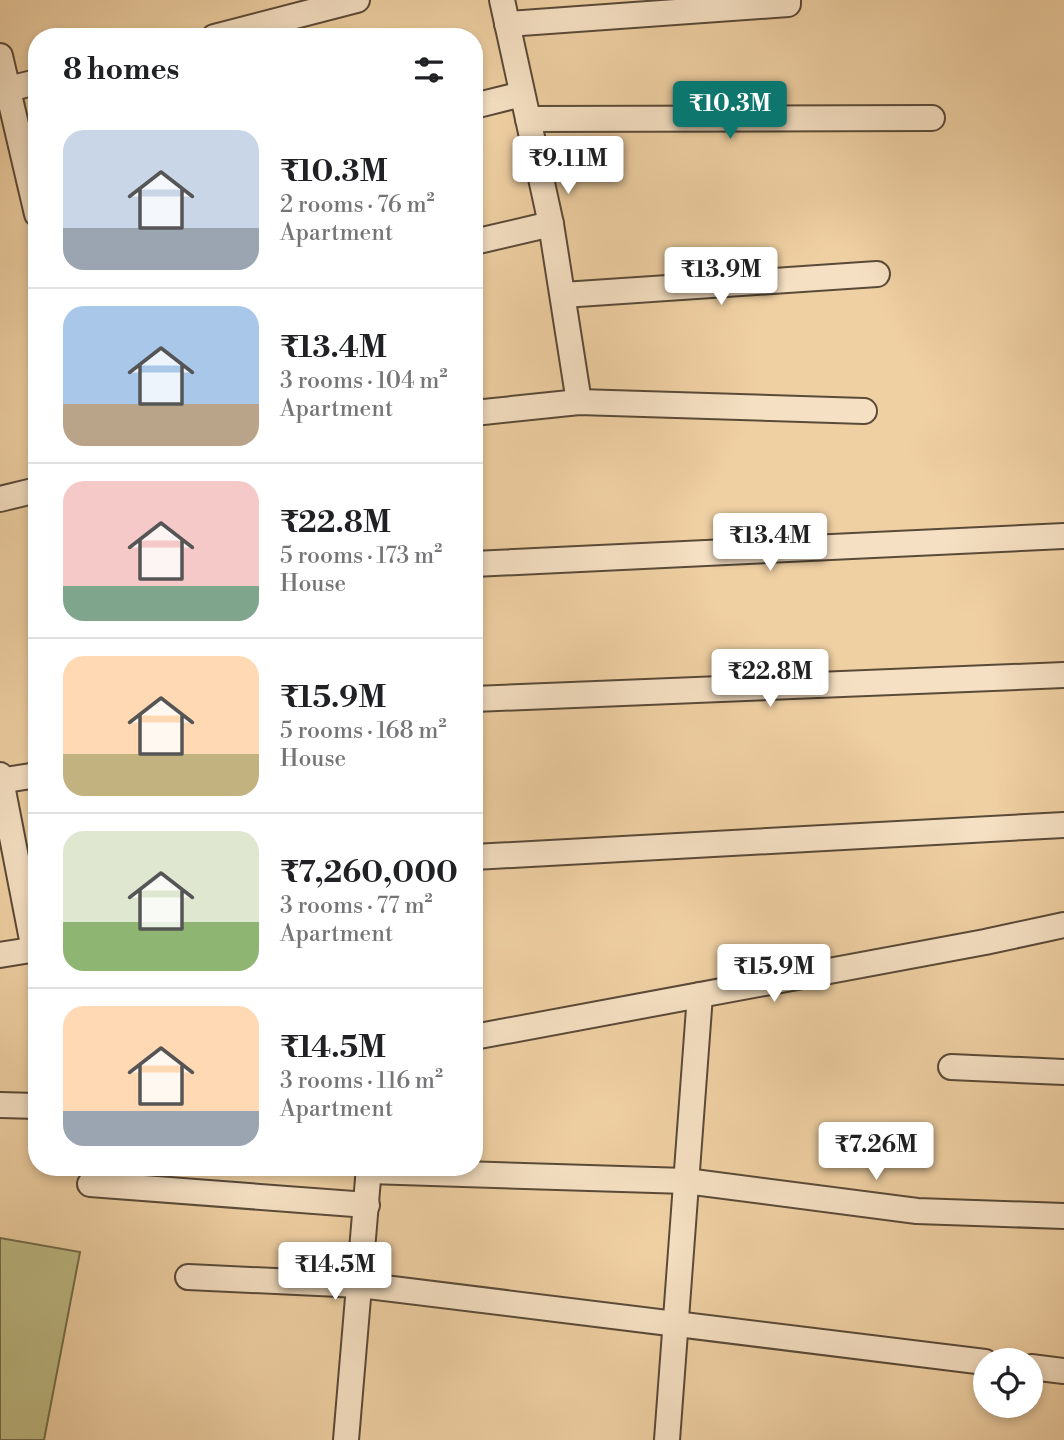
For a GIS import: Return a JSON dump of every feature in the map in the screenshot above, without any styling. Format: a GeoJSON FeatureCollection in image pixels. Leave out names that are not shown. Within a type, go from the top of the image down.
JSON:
{"type":"FeatureCollection","features":[{"type":"Feature","properties":{"kind":"street"},"geometry":{"type":"LineString","coordinates":[[249,28],[357,0]]}},
{"type":"Feature","properties":{"kind":"street"},"geometry":{"type":"LineString","coordinates":[[579,402],[551,224],[504,12],[788,4],[788,0]]}},
{"type":"Feature","properties":{"kind":"street"},"geometry":{"type":"LineString","coordinates":[[0,56],[28,175]]}},
{"type":"Feature","properties":{"kind":"street"},"geometry":{"type":"LineString","coordinates":[[8,89],[28,84]]}},
{"type":"Feature","properties":{"kind":"street"},"geometry":{"type":"LineString","coordinates":[[483,104],[522,94]]}},
{"type":"Feature","properties":{"kind":"street"},"geometry":{"type":"LineString","coordinates":[[528,119],[932,118]]}},
{"type":"Feature","properties":{"kind":"street"},"geometry":{"type":"LineString","coordinates":[[483,240],[551,224]]}},
{"type":"Feature","properties":{"kind":"street"},"geometry":{"type":"LineString","coordinates":[[563,295],[877,274]]}},
{"type":"Feature","properties":{"kind":"street"},"geometry":{"type":"LineString","coordinates":[[483,412],[579,402],[864,411]]}},
{"type":"Feature","properties":{"kind":"street"},"geometry":{"type":"LineString","coordinates":[[0,499],[28,492]]}},
{"type":"Feature","properties":{"kind":"street"},"geometry":{"type":"LineString","coordinates":[[483,564],[1064,536]]}},
{"type":"Feature","properties":{"kind":"street"},"geometry":{"type":"LineString","coordinates":[[483,699],[1064,675]]}},
{"type":"Feature","properties":{"kind":"street"},"geometry":{"type":"LineString","coordinates":[[0,775],[28,916]]}},
{"type":"Feature","properties":{"kind":"street"},"geometry":{"type":"LineString","coordinates":[[0,781],[28,776]]}},
{"type":"Feature","properties":{"kind":"street"},"geometry":{"type":"LineString","coordinates":[[483,857],[1064,825]]}},
{"type":"Feature","properties":{"kind":"street"},"geometry":{"type":"LineString","coordinates":[[483,1035],[1064,925]]}},
{"type":"Feature","properties":{"kind":"street"},"geometry":{"type":"LineString","coordinates":[[0,955],[28,951]]}},
{"type":"Feature","properties":{"kind":"street"},"geometry":{"type":"LineString","coordinates":[[667,1440],[700,995]]}},
{"type":"Feature","properties":{"kind":"street"},"geometry":{"type":"LineString","coordinates":[[951,1068],[1064,1072]]}},
{"type":"Feature","properties":{"kind":"street"},"geometry":{"type":"LineString","coordinates":[[0,1105],[28,1106]]}},
{"type":"Feature","properties":{"kind":"street"},"geometry":{"type":"LineString","coordinates":[[483,1173],[686,1181],[917,1210],[1064,1216]]}},
{"type":"Feature","properties":{"kind":"street"},"geometry":{"type":"LineString","coordinates":[[346,1440],[369,1176]]}},
{"type":"Feature","properties":{"kind":"street"},"geometry":{"type":"LineString","coordinates":[[90,1184],[367,1205]]}},
{"type":"Feature","properties":{"kind":"street"},"geometry":{"type":"LineString","coordinates":[[188,1277],[360,1284],[973,1361]]}},
{"type":"Feature","properties":{"kind":"street"},"geometry":{"type":"LineString","coordinates":[[1043,1368],[1064,1371]]}},
{"type":"Feature","properties":{"kind":"shaded area"},"geometry":{"type":"Polygon","coordinates":[[[0,1238],[80,1252],[44,1440],[0,1440],[0,1238]]]}}]}
